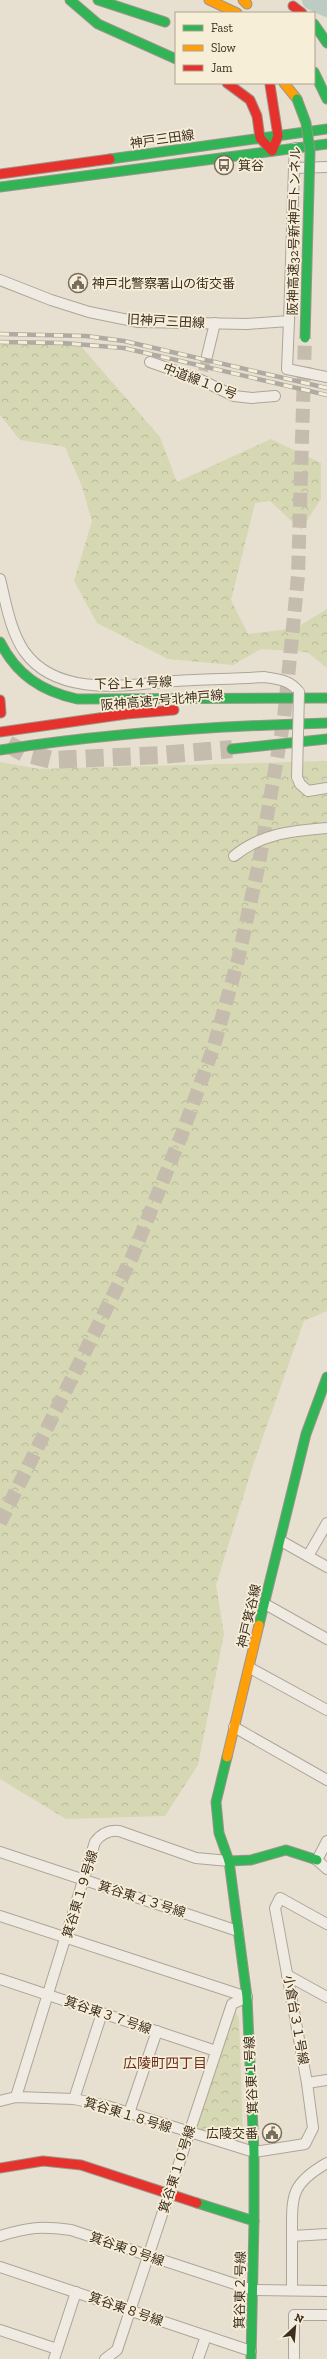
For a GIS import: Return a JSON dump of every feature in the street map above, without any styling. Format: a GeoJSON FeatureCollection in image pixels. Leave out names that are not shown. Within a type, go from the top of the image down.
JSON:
{"type":"FeatureCollection","features":[{"type":"Feature","properties":{"kind":"main road"},"geometry":{"type":"LineString","coordinates":[[70,0],[98,24],[175,59]]}},
{"type":"Feature","properties":{"kind":"main road"},"geometry":{"type":"LineString","coordinates":[[98,0],[165,22]]}},
{"type":"Feature","properties":{"kind":"main road"},"geometry":{"type":"LineString","coordinates":[[124,0],[175,27]]}},
{"type":"Feature","properties":{"kind":"main road"},"geometry":{"type":"LineString","coordinates":[[209,0],[235,12]]}},
{"type":"Feature","properties":{"kind":"main road"},"geometry":{"type":"LineString","coordinates":[[294,3],[301,12]]}},
{"type":"Feature","properties":{"kind":"main road"},"geometry":{"type":"LineString","coordinates":[[315,25],[327,43]]}},
{"type":"Feature","properties":{"kind":"main road"},"geometry":{"type":"LineString","coordinates":[[315,74],[327,99]]}},
{"type":"Feature","properties":{"kind":"main road"},"geometry":{"type":"LineString","coordinates":[[228,84],[250,100],[257,116],[260,138],[272,151],[278,136],[270,86]]}},
{"type":"Feature","properties":{"kind":"main road","name":"阪神高速32号新神戸トンネル"},"geometry":{"type":"LineString","coordinates":[[285,84],[296,99],[306,122],[310,151],[305,338]]}},
{"type":"Feature","properties":{"kind":"main road","name":"神戸三田線"},"geometry":{"type":"LineString","coordinates":[[0,174],[327,130]]}},
{"type":"Feature","properties":{"kind":"main road","name":"神戸三田線"},"geometry":{"type":"LineString","coordinates":[[0,187],[327,144]]}},
{"type":"Feature","properties":{"kind":"main road"},"geometry":{"type":"LineString","coordinates":[[0,642],[9,660],[28,679],[39,687],[64,697],[92,700],[327,698]]}},
{"type":"Feature","properties":{"kind":"main road"},"geometry":{"type":"LineString","coordinates":[[0,700],[1,713]]}},
{"type":"Feature","properties":{"kind":"main road","name":"阪神高速7号北神戸線"},"geometry":{"type":"LineString","coordinates":[[0,732],[127,714],[191,709],[327,704]]}},
{"type":"Feature","properties":{"kind":"main road"},"geometry":{"type":"LineString","coordinates":[[0,750],[40,743],[204,727],[327,723]]}},
{"type":"Feature","properties":{"kind":"main road"},"geometry":{"type":"LineString","coordinates":[[232,749],[327,738]]}},
{"type":"Feature","properties":{"kind":"main road","name":"神戸箕谷線"},"geometry":{"type":"LineString","coordinates":[[229,1861],[220,1838],[216,1811],[217,1794],[250,1668],[306,1434],[320,1392],[327,1378]]}},
{"type":"Feature","properties":{"kind":"main road"},"geometry":{"type":"LineString","coordinates":[[247,1997],[229,1861],[251,1860],[286,1850],[297,1852],[316,1860]]}},
{"type":"Feature","properties":{"kind":"main road","name":"箕谷東１号線"},"geometry":{"type":"LineString","coordinates":[[247,1997],[254,2152],[254,2221]]}},
{"type":"Feature","properties":{"kind":"main road"},"geometry":{"type":"LineString","coordinates":[[0,2168],[34,2162],[68,2163],[254,2221]]}},
{"type":"Feature","properties":{"kind":"main road","name":"箕谷東２号線"},"geometry":{"type":"LineString","coordinates":[[251,2355],[254,2221]]}},
{"type":"Feature","properties":{"kind":"street"},"geometry":{"type":"LineString","coordinates":[[295,148],[287,369],[327,378]]}},
{"type":"Feature","properties":{"kind":"street"},"geometry":{"type":"LineString","coordinates":[[294,168],[327,167]]}},
{"type":"Feature","properties":{"kind":"street","name":"旧神戸三田線"},"geometry":{"type":"LineString","coordinates":[[0,280],[59,303],[89,312],[138,322],[214,323],[289,321]]}},
{"type":"Feature","properties":{"kind":"street"},"geometry":{"type":"LineString","coordinates":[[207,356],[214,323]]}},
{"type":"Feature","properties":{"kind":"street","name":"中道線１０号"},"geometry":{"type":"LineString","coordinates":[[150,362],[202,376],[234,396],[252,398],[275,396]]}},
{"type":"Feature","properties":{"kind":"street","name":"下谷上４号線"},"geometry":{"type":"LineString","coordinates":[[0,579],[14,633],[25,652],[54,676],[72,682],[99,686],[264,677],[284,680],[291,684],[299,692],[296,777],[300,784],[308,791],[327,788]]}},
{"type":"Feature","properties":{"kind":"street"},"geometry":{"type":"LineString","coordinates":[[234,856],[246,846],[276,834],[327,828]]}},
{"type":"Feature","properties":{"kind":"street"},"geometry":{"type":"LineString","coordinates":[[308,1556],[327,1523]]}},
{"type":"Feature","properties":{"kind":"street"},"geometry":{"type":"LineString","coordinates":[[281,1541],[327,1567]]}},
{"type":"Feature","properties":{"kind":"street"},"geometry":{"type":"LineString","coordinates":[[265,1604],[327,1639]]}},
{"type":"Feature","properties":{"kind":"street"},"geometry":{"type":"LineString","coordinates":[[250,1668],[327,1710]]}},
{"type":"Feature","properties":{"kind":"street"},"geometry":{"type":"LineString","coordinates":[[234,1727],[327,1780]]}},
{"type":"Feature","properties":{"kind":"street","name":"箕谷東１９号線"},"geometry":{"type":"LineString","coordinates":[[16,2097],[85,1880],[95,1842],[100,1836],[113,1830],[196,1858],[229,1861]]}},
{"type":"Feature","properties":{"kind":"street"},"geometry":{"type":"LineString","coordinates":[[316,1860],[327,1841]]}},
{"type":"Feature","properties":{"kind":"street","name":"箕谷東４３号線"},"geometry":{"type":"LineString","coordinates":[[0,1852],[238,1931]]}},
{"type":"Feature","properties":{"kind":"street"},"geometry":{"type":"LineString","coordinates":[[316,1860],[327,1862]]}},
{"type":"Feature","properties":{"kind":"street"},"geometry":{"type":"LineString","coordinates":[[316,1860],[327,1870]]}},
{"type":"Feature","properties":{"kind":"street","name":"小倉台３１号線"},"geometry":{"type":"LineString","coordinates":[[254,2152],[305,2144],[313,2128],[307,2083],[275,1908],[280,1898],[327,1924]]}},
{"type":"Feature","properties":{"kind":"street"},"geometry":{"type":"LineString","coordinates":[[0,1916],[247,1997]]}},
{"type":"Feature","properties":{"kind":"street"},"geometry":{"type":"LineString","coordinates":[[288,1975],[327,1997]]}},
{"type":"Feature","properties":{"kind":"street","name":"箕谷東３７号線"},"geometry":{"type":"LineString","coordinates":[[0,1979],[216,2051]]}},
{"type":"Feature","properties":{"kind":"street","name":"箕谷東１０号線"},"geometry":{"type":"LineString","coordinates":[[105,2359],[118,2355],[130,2310],[170,2194],[188,2133],[232,2004],[247,1997]]}},
{"type":"Feature","properties":{"kind":"street"},"geometry":{"type":"LineString","coordinates":[[74,2099],[102,2013]]}},
{"type":"Feature","properties":{"kind":"street"},"geometry":{"type":"LineString","coordinates":[[129,2113],[157,2031]]}},
{"type":"Feature","properties":{"kind":"street"},"geometry":{"type":"LineString","coordinates":[[307,2083],[327,2080]]}},
{"type":"Feature","properties":{"kind":"street","name":"箕谷東１８号線"},"geometry":{"type":"LineString","coordinates":[[0,2101],[16,2097],[74,2099],[129,2113],[188,2133],[254,2152]]}},
{"type":"Feature","properties":{"kind":"street"},"geometry":{"type":"LineString","coordinates":[[292,2290],[292,2202],[299,2184],[310,2173],[327,2163]]}},
{"type":"Feature","properties":{"kind":"street","name":"箕谷東９号線"},"geometry":{"type":"LineString","coordinates":[[0,2236],[21,2229],[43,2226],[71,2230],[252,2290],[327,2291]]}},
{"type":"Feature","properties":{"kind":"street"},"geometry":{"type":"LineString","coordinates":[[292,2236],[327,2234]]}},
{"type":"Feature","properties":{"kind":"street","name":"箕谷東８号線"},"geometry":{"type":"LineString","coordinates":[[0,2267],[206,2336],[251,2355]]}},
{"type":"Feature","properties":{"kind":"street"},"geometry":{"type":"LineString","coordinates":[[54,2359],[76,2292]]}},
{"type":"Feature","properties":{"kind":"street"},"geometry":{"type":"LineString","coordinates":[[294,2359],[294,2315],[327,2315]]}},
{"type":"Feature","properties":{"kind":"street"},"geometry":{"type":"LineString","coordinates":[[0,2330],[57,2348]]}},
{"type":"Feature","properties":{"kind":"street"},"geometry":{"type":"LineString","coordinates":[[198,2359],[206,2336]]}},
{"type":"Feature","properties":{"kind":"green space"},"geometry":{"type":"Polygon","coordinates":[[[0,343],[79,344],[160,437],[177,482],[271,439],[321,463],[321,499],[301,530],[270,501],[255,503],[231,600],[248,634],[296,628],[327,609],[327,668],[307,652],[261,649],[233,665],[168,659],[97,623],[74,581],[92,521],[81,484],[65,447],[20,440],[0,415],[0,343]]]}},
{"type":"Feature","properties":{"kind":"green space"},"geometry":{"type":"Polygon","coordinates":[[[327,761],[327,1311],[304,1321],[253,1465],[216,1585],[224,1634],[198,1765],[165,1816],[66,1819],[0,1779],[0,762],[39,769],[327,761]]]}},
{"type":"Feature","properties":{"kind":"green space"},"geometry":{"type":"Polygon","coordinates":[[[234,2009],[239,2018],[243,2137],[236,2143],[198,2131],[196,2124],[234,2009]]]}},
{"type":"Feature","properties":{"kind":"waterway"},"geometry":{"type":"LineString","coordinates":[[312,0],[327,7]]}},
{"type":"Feature","properties":{"kind":"tunnel"},"geometry":{"type":"LineString","coordinates":[[0,1523],[132,1257],[182,1134],[214,1046],[238,960],[259,863],[284,718],[298,576],[305,338]]}},
{"type":"Feature","properties":{"kind":"tunnel"},"geometry":{"type":"LineString","coordinates":[[203,371],[207,356]]}},
{"type":"Feature","properties":{"kind":"tunnel"},"geometry":{"type":"LineString","coordinates":[[8,744],[24,753],[52,760],[161,755],[232,749]]}},
{"type":"Feature","properties":{"kind":"railway"},"geometry":{"type":"LineString","coordinates":[[0,334],[86,336],[124,341],[327,388]]}},
{"type":"Feature","properties":{"kind":"railway"},"geometry":{"type":"LineString","coordinates":[[0,342],[63,343],[124,348],[327,395]]}},
{"type":"Feature","properties":{"kind":"traffic: fast"},"geometry":{"type":"LineString","coordinates":[[70,0],[98,24],[175,59]]}},
{"type":"Feature","properties":{"kind":"traffic: fast"},"geometry":{"type":"LineString","coordinates":[[98,0],[165,22]]}},
{"type":"Feature","properties":{"kind":"traffic: fast"},"geometry":{"type":"LineString","coordinates":[[315,25],[327,43]]}},
{"type":"Feature","properties":{"kind":"traffic: fast"},"geometry":{"type":"LineString","coordinates":[[315,74],[327,99]]}},
{"type":"Feature","properties":{"kind":"traffic: fast"},"geometry":{"type":"LineString","coordinates":[[297,99],[306,123],[310,151],[305,338]]}},
{"type":"Feature","properties":{"kind":"traffic: fast"},"geometry":{"type":"LineString","coordinates":[[110,159],[327,129]]}},
{"type":"Feature","properties":{"kind":"traffic: fast"},"geometry":{"type":"LineString","coordinates":[[0,187],[327,144]]}},
{"type":"Feature","properties":{"kind":"traffic: fast"},"geometry":{"type":"LineString","coordinates":[[0,642],[14,664],[31,680],[64,696],[77,699],[327,698]]}},
{"type":"Feature","properties":{"kind":"traffic: fast"},"geometry":{"type":"LineString","coordinates":[[0,750],[81,739],[163,731],[327,723]]}},
{"type":"Feature","properties":{"kind":"traffic: fast"},"geometry":{"type":"LineString","coordinates":[[232,749],[327,739]]}},
{"type":"Feature","properties":{"kind":"traffic: fast"},"geometry":{"type":"LineString","coordinates":[[259,1625],[306,1434],[327,1377]]}},
{"type":"Feature","properties":{"kind":"traffic: fast"},"geometry":{"type":"LineString","coordinates":[[197,2203],[254,2221],[254,2152],[247,1997],[229,1861],[219,1833],[216,1802],[227,1757]]}},
{"type":"Feature","properties":{"kind":"traffic: fast"},"geometry":{"type":"LineString","coordinates":[[229,1861],[251,1860],[286,1850],[317,1860]]}},
{"type":"Feature","properties":{"kind":"traffic: fast"},"geometry":{"type":"LineString","coordinates":[[251,2359],[254,2221]]}},
{"type":"Feature","properties":{"kind":"traffic: slow"},"geometry":{"type":"LineString","coordinates":[[209,0],[235,12]]}},
{"type":"Feature","properties":{"kind":"traffic: slow"},"geometry":{"type":"LineString","coordinates":[[243,0],[247,4]]}},
{"type":"Feature","properties":{"kind":"traffic: slow"},"geometry":{"type":"LineString","coordinates":[[285,84],[297,99]]}},
{"type":"Feature","properties":{"kind":"traffic: slow"},"geometry":{"type":"LineString","coordinates":[[227,1757],[259,1625]]}},
{"type":"Feature","properties":{"kind":"traffic: jam"},"geometry":{"type":"LineString","coordinates":[[293,6],[301,12]]}},
{"type":"Feature","properties":{"kind":"traffic: jam"},"geometry":{"type":"LineString","coordinates":[[228,84],[250,100],[257,116],[260,138],[272,151],[278,136],[270,85]]}},
{"type":"Feature","properties":{"kind":"traffic: jam"},"geometry":{"type":"LineString","coordinates":[[0,174],[110,159]]}},
{"type":"Feature","properties":{"kind":"traffic: jam"},"geometry":{"type":"LineString","coordinates":[[0,700],[1,713]]}},
{"type":"Feature","properties":{"kind":"traffic: jam"},"geometry":{"type":"LineString","coordinates":[[0,732],[127,714],[174,710]]}},
{"type":"Feature","properties":{"kind":"traffic: jam"},"geometry":{"type":"LineString","coordinates":[[0,2168],[43,2161],[81,2165],[197,2203]]}},
{"type":"Feature","properties":{"kind":"place","name":"箕谷"},"geometry":{"type":"Point","coordinates":[224,165]}},
{"type":"Feature","properties":{"kind":"place","name":"神戸北警察署山の街交番"},"geometry":{"type":"Point","coordinates":[78,283]}},
{"type":"Feature","properties":{"kind":"place","name":"広陵交番"},"geometry":{"type":"Point","coordinates":[272,2133]}},
{"type":"Feature","properties":{"kind":"district","name":"広陵町四丁目"},"geometry":{"type":"Point","coordinates":[165,2063]}}]}
